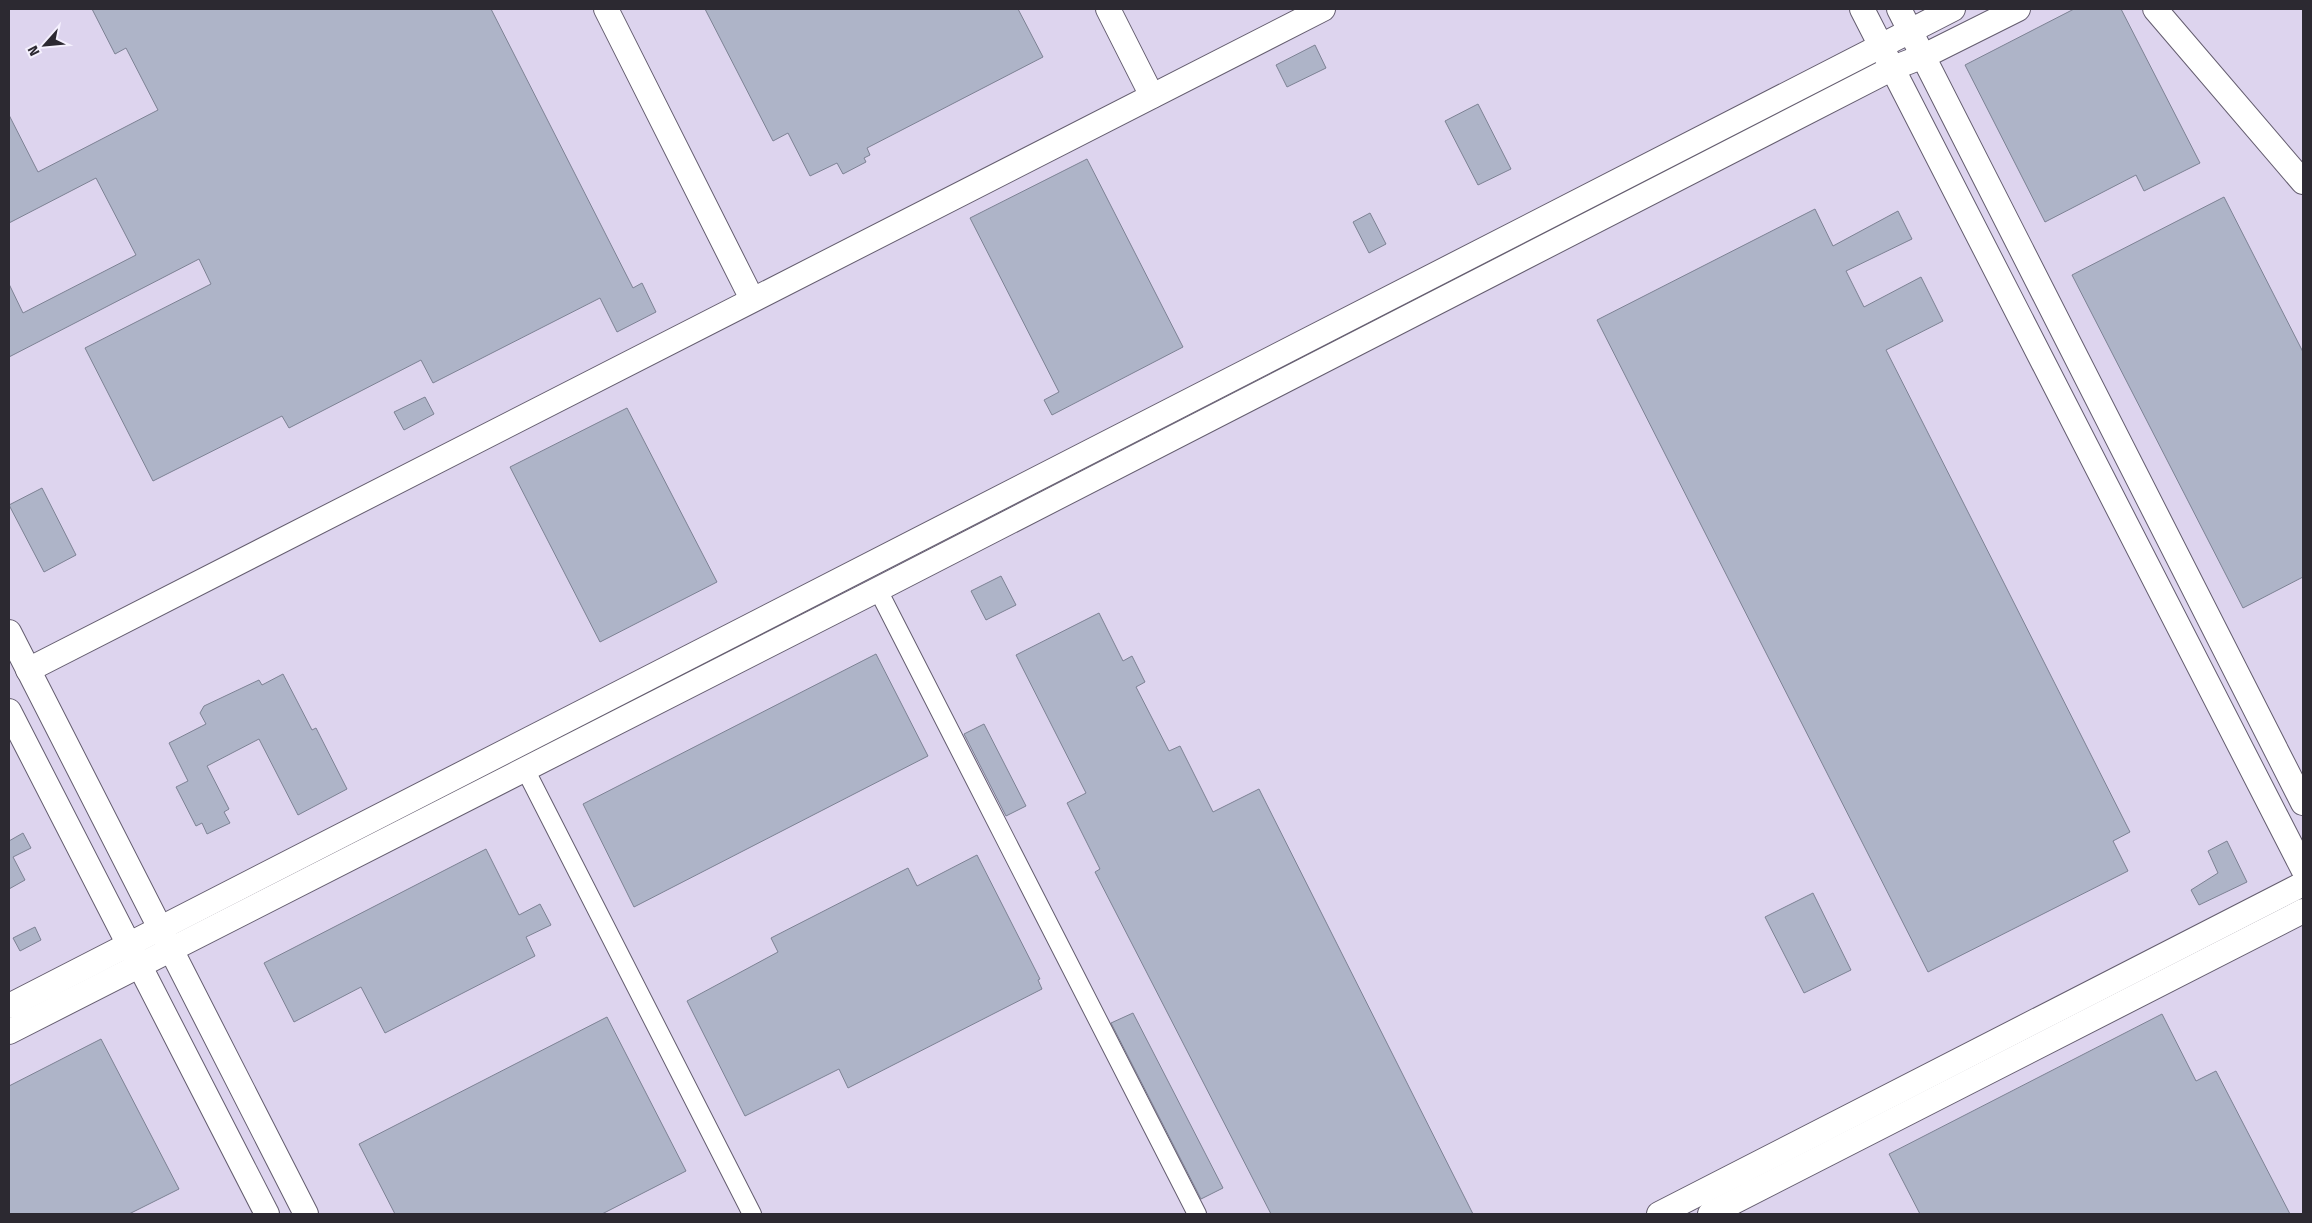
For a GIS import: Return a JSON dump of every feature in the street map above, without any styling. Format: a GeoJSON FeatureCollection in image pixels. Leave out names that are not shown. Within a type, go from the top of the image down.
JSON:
{"type":"FeatureCollection","features":[{"type":"Feature","properties":{"kind":"street"},"geometry":{"type":"LineString","coordinates":[[606,9],[752,299]]}},
{"type":"Feature","properties":{"kind":"street"},"geometry":{"type":"LineString","coordinates":[[1108,9],[1152,96]]}},
{"type":"Feature","properties":{"kind":"street"},"geometry":{"type":"LineString","coordinates":[[28,670],[1323,9]]}},
{"type":"Feature","properties":{"kind":"street"},"geometry":{"type":"LineString","coordinates":[[1862,9],[2303,869]]}},
{"type":"Feature","properties":{"kind":"street"},"geometry":{"type":"LineString","coordinates":[[1899,9],[2303,803]]}},
{"type":"Feature","properties":{"kind":"street"},"geometry":{"type":"LineString","coordinates":[[166,940],[514,748],[1953,9]]}},
{"type":"Feature","properties":{"kind":"street"},"geometry":{"type":"LineString","coordinates":[[9,1032],[134,956],[525,769],[878,590],[1893,68],[1924,56],[2018,9]]}},
{"type":"Feature","properties":{"kind":"street"},"geometry":{"type":"LineString","coordinates":[[2155,9],[2303,182]]}},
{"type":"Feature","properties":{"kind":"street"},"geometry":{"type":"LineString","coordinates":[[865,567],[1197,1214]]}},
{"type":"Feature","properties":{"kind":"street"},"geometry":{"type":"LineString","coordinates":[[9,632],[306,1214]]}},
{"type":"Feature","properties":{"kind":"street"},"geometry":{"type":"LineString","coordinates":[[9,712],[267,1214]]}},
{"type":"Feature","properties":{"kind":"street"},"geometry":{"type":"LineString","coordinates":[[514,748],[752,1214]]}},
{"type":"Feature","properties":{"kind":"street"},"geometry":{"type":"LineString","coordinates":[[1659,1214],[2303,884]]}},
{"type":"Feature","properties":{"kind":"street"},"geometry":{"type":"LineString","coordinates":[[1710,1214],[2303,911]]}},
{"type":"Feature","properties":{"kind":"street"},"geometry":{"type":"LineString","coordinates":[[9,1006],[134,956]]}},
{"type":"Feature","properties":{"kind":"shaded area"},"geometry":{"type":"Polygon","coordinates":[[[9,9],[2303,9],[2303,1214],[9,1214],[9,9]]]}},
{"type":"Feature","properties":{"kind":"building"},"geometry":{"type":"Polygon","coordinates":[[[92,9],[491,9],[633,288],[642,283],[656,312],[617,332],[600,298],[433,383],[421,360],[289,428],[282,416],[153,481],[85,348],[211,284],[199,259],[9,357],[9,284],[23,313],[136,255],[96,178],[9,223],[9,115],[38,172],[158,110],[126,48],[115,54],[92,9]]]}},
{"type":"Feature","properties":{"kind":"building"},"geometry":{"type":"Polygon","coordinates":[[[705,9],[1018,9],[1043,57],[867,148],[870,155],[864,158],[866,162],[843,174],[837,163],[810,176],[788,133],[773,141],[705,9]]]}},
{"type":"Feature","properties":{"kind":"building"},"geometry":{"type":"Polygon","coordinates":[[[2074,9],[2121,9],[2200,163],[2144,191],[2136,175],[2045,222],[1965,65],[2074,9]]]}},
{"type":"Feature","properties":{"kind":"building"},"geometry":{"type":"Polygon","coordinates":[[[1315,45],[1326,68],[1287,87],[1276,65],[1315,45]]]}},
{"type":"Feature","properties":{"kind":"building"},"geometry":{"type":"Polygon","coordinates":[[[1478,104],[1511,169],[1478,185],[1445,121],[1478,104]]]}},
{"type":"Feature","properties":{"kind":"building"},"geometry":{"type":"Polygon","coordinates":[[[1087,159],[1183,347],[1052,415],[1044,400],[1059,392],[970,218],[1087,159]]]}},
{"type":"Feature","properties":{"kind":"building"},"geometry":{"type":"Polygon","coordinates":[[[2224,197],[2303,352],[2303,577],[2243,608],[2072,275],[2224,197]]]}},
{"type":"Feature","properties":{"kind":"building"},"geometry":{"type":"Polygon","coordinates":[[[1815,209],[1833,246],[1898,211],[1912,239],[1846,271],[1864,307],[1921,277],[1943,321],[1886,350],[2130,832],[2113,841],[2128,871],[1928,972],[1597,320],[1815,209]]]}},
{"type":"Feature","properties":{"kind":"building"},"geometry":{"type":"Polygon","coordinates":[[[1370,213],[1386,244],[1369,253],[1353,222],[1370,213]]]}},
{"type":"Feature","properties":{"kind":"building"},"geometry":{"type":"Polygon","coordinates":[[[425,397],[434,414],[404,430],[394,412],[425,397]]]}},
{"type":"Feature","properties":{"kind":"building"},"geometry":{"type":"Polygon","coordinates":[[[627,408],[717,582],[600,642],[510,467],[627,408]]]}},
{"type":"Feature","properties":{"kind":"building"},"geometry":{"type":"Polygon","coordinates":[[[42,488],[76,555],[44,572],[9,505],[42,488]]]}},
{"type":"Feature","properties":{"kind":"building"},"geometry":{"type":"Polygon","coordinates":[[[1001,576],[1016,605],[986,620],[971,591],[1001,576]]]}},
{"type":"Feature","properties":{"kind":"building"},"geometry":{"type":"Polygon","coordinates":[[[1099,613],[1123,661],[1132,656],[1145,682],[1136,687],[1169,751],[1180,746],[1213,812],[1259,789],[1473,1214],[1271,1214],[1095,872],[1100,869],[1067,803],[1086,793],[1016,655],[1099,613]]]}},
{"type":"Feature","properties":{"kind":"building"},"geometry":{"type":"Polygon","coordinates":[[[876,654],[928,756],[634,907],[583,804],[876,654]]]}},
{"type":"Feature","properties":{"kind":"building"},"geometry":{"type":"Polygon","coordinates":[[[283,674],[312,730],[316,728],[347,789],[298,815],[259,739],[207,766],[229,809],[224,812],[230,823],[207,834],[202,823],[196,826],[176,787],[188,781],[169,743],[206,724],[200,713],[204,706],[259,680],[262,685],[283,674]]]}},
{"type":"Feature","properties":{"kind":"building"},"geometry":{"type":"Polygon","coordinates":[[[984,724],[1026,806],[1006,816],[964,734],[984,724]]]}},
{"type":"Feature","properties":{"kind":"building"},"geometry":{"type":"Polygon","coordinates":[[[23,833],[31,848],[13,857],[25,880],[9,889],[9,841],[23,833]]]}},
{"type":"Feature","properties":{"kind":"building"},"geometry":{"type":"Polygon","coordinates":[[[2227,841],[2247,882],[2199,905],[2191,890],[2218,873],[2208,851],[2227,841]]]}},
{"type":"Feature","properties":{"kind":"building"},"geometry":{"type":"Polygon","coordinates":[[[486,849],[519,915],[540,904],[551,925],[526,937],[535,956],[385,1033],[361,987],[294,1022],[264,963],[486,849]]]}},
{"type":"Feature","properties":{"kind":"building"},"geometry":{"type":"Polygon","coordinates":[[[977,855],[1040,979],[1038,980],[1042,989],[848,1088],[839,1069],[745,1116],[687,1001],[778,952],[771,938],[908,868],[917,886],[977,855]]]}},
{"type":"Feature","properties":{"kind":"building"},"geometry":{"type":"Polygon","coordinates":[[[1813,893],[1851,970],[1804,993],[1765,917],[1813,893]]]}},
{"type":"Feature","properties":{"kind":"building"},"geometry":{"type":"Polygon","coordinates":[[[35,927],[41,940],[20,951],[13,938],[35,927]]]}},
{"type":"Feature","properties":{"kind":"building"},"geometry":{"type":"Polygon","coordinates":[[[1133,1013],[1223,1188],[1201,1199],[1111,1023],[1133,1013]]]}},
{"type":"Feature","properties":{"kind":"building"},"geometry":{"type":"Polygon","coordinates":[[[2162,1014],[2196,1081],[2216,1071],[2290,1214],[1920,1214],[1889,1154],[2162,1014]]]}},
{"type":"Feature","properties":{"kind":"building"},"geometry":{"type":"Polygon","coordinates":[[[607,1017],[686,1171],[602,1214],[395,1214],[359,1144],[607,1017]]]}},
{"type":"Feature","properties":{"kind":"building"},"geometry":{"type":"Polygon","coordinates":[[[101,1039],[179,1189],[129,1214],[9,1214],[9,1086],[101,1039]]]}}]}
